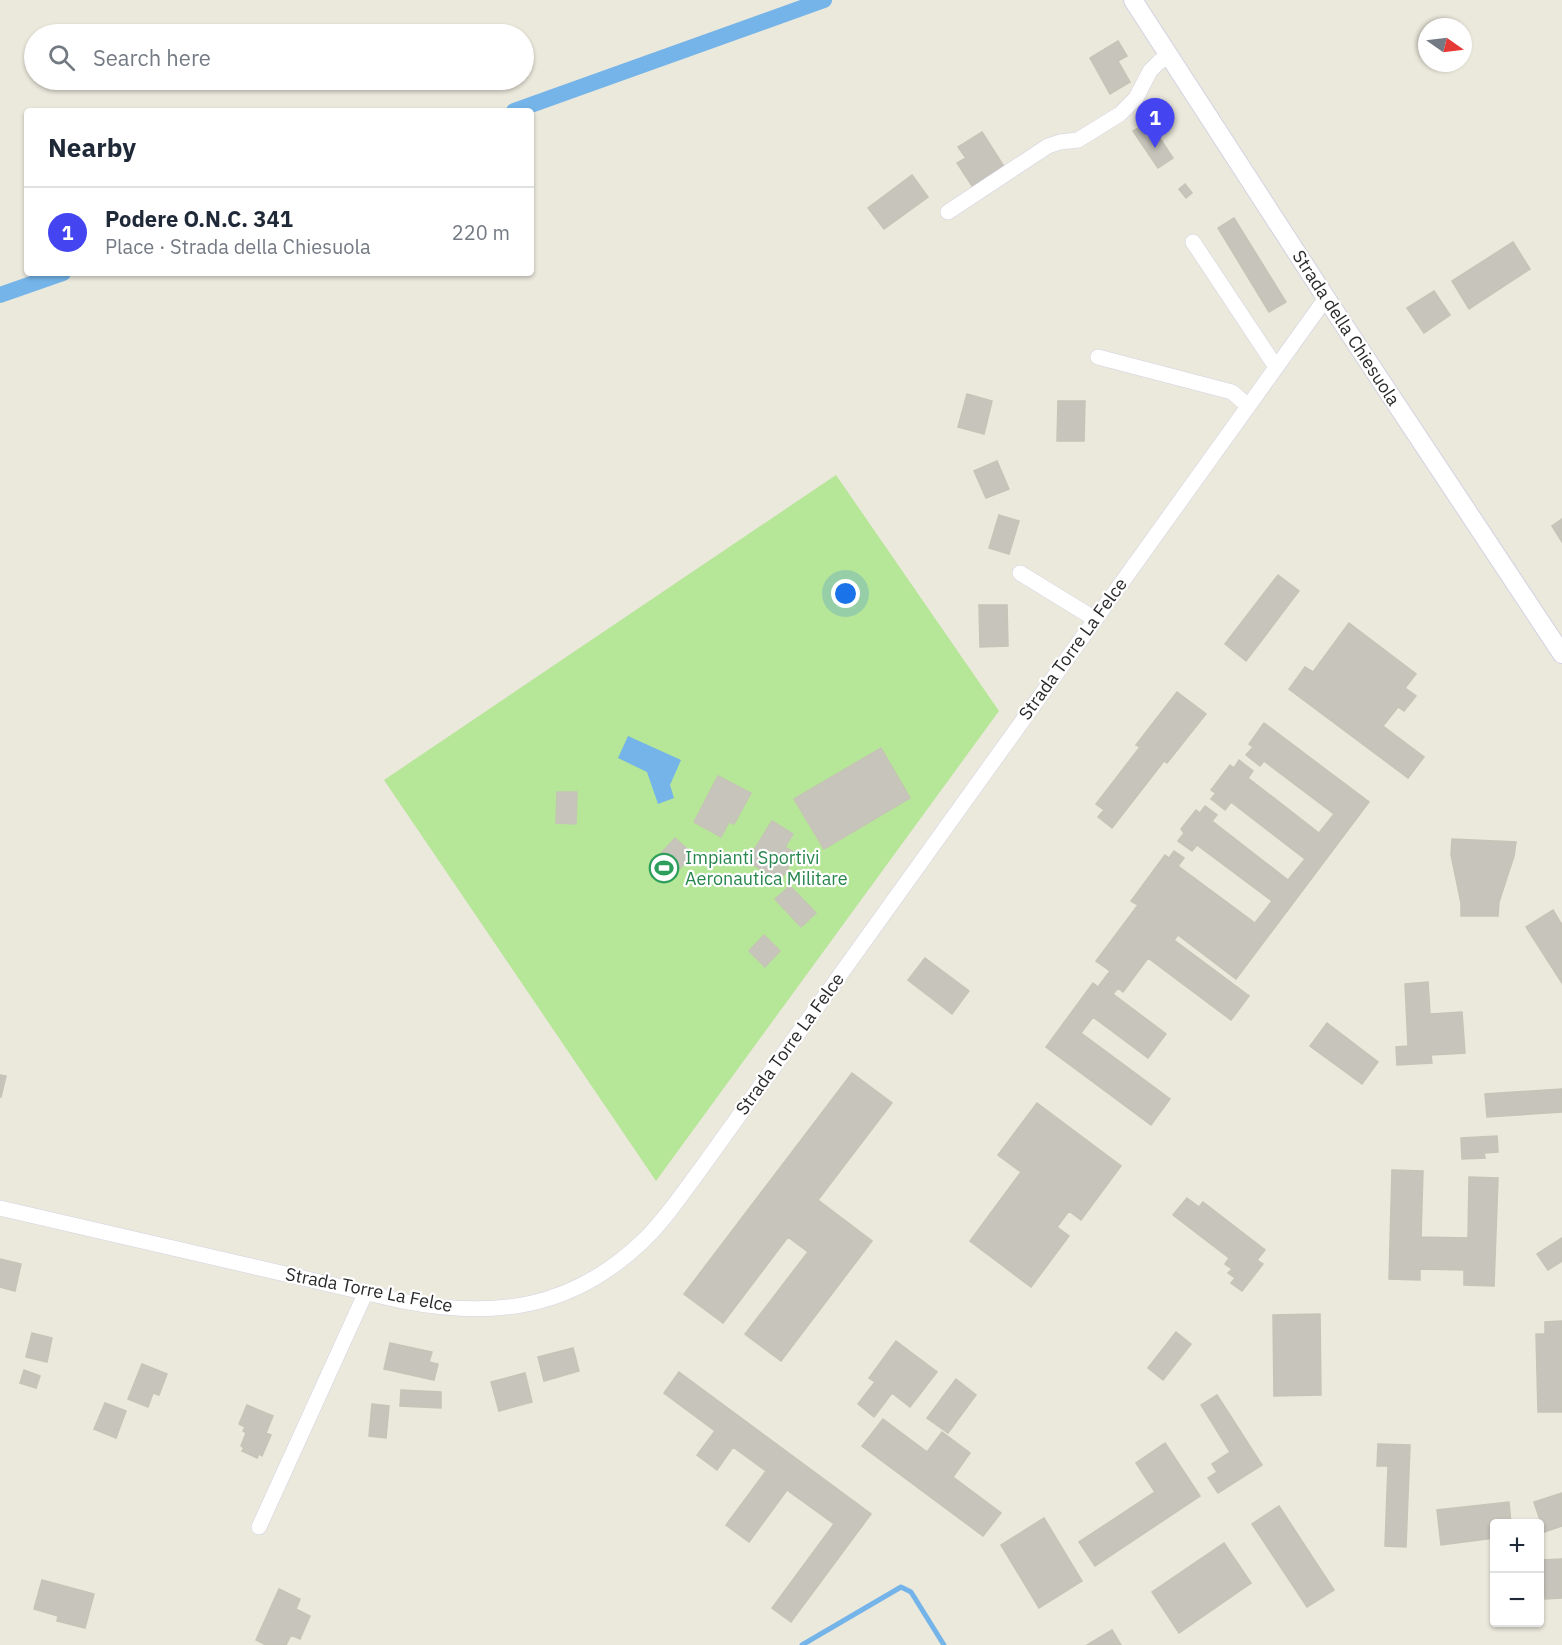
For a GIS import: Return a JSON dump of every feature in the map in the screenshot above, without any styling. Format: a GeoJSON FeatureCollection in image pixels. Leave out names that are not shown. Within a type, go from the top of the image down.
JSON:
{"type":"FeatureCollection","features":[{"type":"Feature","properties":{"kind":"street","name":"Strada della Chiesuola"},"geometry":{"type":"LineString","coordinates":[[1133,0],[1326,298],[1562,654]]}},
{"type":"Feature","properties":{"kind":"street"},"geometry":{"type":"LineString","coordinates":[[948,212],[1048,146],[1078,140],[1120,114],[1136,98],[1150,71],[1169,55]]}},
{"type":"Feature","properties":{"kind":"street"},"geometry":{"type":"LineString","coordinates":[[1193,242],[1276,367]]}},
{"type":"Feature","properties":{"kind":"street","name":"Strada Torre La Felce"},"geometry":{"type":"LineString","coordinates":[[0,1208],[418,1304],[451,1308],[481,1309],[517,1306],[553,1298],[579,1287],[613,1267],[638,1245],[667,1214],[700,1170],[1326,298]]}},
{"type":"Feature","properties":{"kind":"street"},"geometry":{"type":"LineString","coordinates":[[1098,357],[1232,392],[1248,406]]}},
{"type":"Feature","properties":{"kind":"street"},"geometry":{"type":"LineString","coordinates":[[1020,573],[1095,619]]}},
{"type":"Feature","properties":{"kind":"street"},"geometry":{"type":"LineString","coordinates":[[259,1527],[366,1292]]}},
{"type":"Feature","properties":{"kind":"green space","name":"Impianti Sportivi Aeronautica Militare"},"geometry":{"type":"Polygon","coordinates":[[[836,475],[999,711],[656,1181],[384,780],[836,475]]]}},
{"type":"Feature","properties":{"kind":"water"},"geometry":{"type":"Polygon","coordinates":[[[628,736],[681,760],[670,785],[674,798],[658,804],[647,772],[618,758],[628,736]]]}},
{"type":"Feature","properties":{"kind":"building"},"geometry":{"type":"Polygon","coordinates":[[[1118,41],[1127,56],[1118,61],[1130,82],[1110,94],[1090,58],[1118,41]]]}},
{"type":"Feature","properties":{"kind":"building"},"geometry":{"type":"Polygon","coordinates":[[[1140,127],[1147,138],[1156,132],[1173,158],[1158,168],[1133,131],[1140,127]]]}},
{"type":"Feature","properties":{"kind":"building"},"geometry":{"type":"Polygon","coordinates":[[[982,132],[1005,168],[974,189],[957,163],[966,158],[958,147],[982,132]]]}},
{"type":"Feature","properties":{"kind":"building"},"geometry":{"type":"Polygon","coordinates":[[[912,175],[928,197],[884,229],[868,208],[912,175]]]}},
{"type":"Feature","properties":{"kind":"building"},"geometry":{"type":"Polygon","coordinates":[[[1185,184],[1192,193],[1186,198],[1179,189],[1185,184]]]}},
{"type":"Feature","properties":{"kind":"building"},"geometry":{"type":"Polygon","coordinates":[[[1234,218],[1286,302],[1269,312],[1218,228],[1234,218]]]}},
{"type":"Feature","properties":{"kind":"building"},"geometry":{"type":"Polygon","coordinates":[[[1513,242],[1530,269],[1469,309],[1452,281],[1513,242]]]}},
{"type":"Feature","properties":{"kind":"building"},"geometry":{"type":"Polygon","coordinates":[[[1434,291],[1450,315],[1424,333],[1407,308],[1434,291]]]}},
{"type":"Feature","properties":{"kind":"building"},"geometry":{"type":"Polygon","coordinates":[[[967,394],[992,401],[984,434],[958,427],[967,394]]]}},
{"type":"Feature","properties":{"kind":"building"},"geometry":{"type":"Polygon","coordinates":[[[1058,401],[1085,401],[1084,441],[1057,441],[1058,401]]]}},
{"type":"Feature","properties":{"kind":"building"},"geometry":{"type":"Polygon","coordinates":[[[997,461],[1009,489],[986,498],[974,471],[997,461]]]}},
{"type":"Feature","properties":{"kind":"building"},"geometry":{"type":"Polygon","coordinates":[[[999,515],[1019,521],[1009,554],[989,548],[999,515]]]}},
{"type":"Feature","properties":{"kind":"building"},"geometry":{"type":"Polygon","coordinates":[[[1562,519],[1562,542],[1552,526],[1562,519]]]}},
{"type":"Feature","properties":{"kind":"building"},"geometry":{"type":"Polygon","coordinates":[[[1278,575],[1299,591],[1246,661],[1225,644],[1278,575]]]}},
{"type":"Feature","properties":{"kind":"building"},"geometry":{"type":"Polygon","coordinates":[[[979,605],[1007,605],[1008,646],[980,647],[979,605]]]}},
{"type":"Feature","properties":{"kind":"building"},"geometry":{"type":"Polygon","coordinates":[[[1349,623],[1416,674],[1405,688],[1416,696],[1404,711],[1398,707],[1383,726],[1424,757],[1408,778],[1289,689],[1305,667],[1313,672],[1349,623]]]}},
{"type":"Feature","properties":{"kind":"building"},"geometry":{"type":"Polygon","coordinates":[[[1177,692],[1206,714],[1167,763],[1164,761],[1112,828],[1098,817],[1104,810],[1096,804],[1140,747],[1136,745],[1177,692]]]}},
{"type":"Feature","properties":{"kind":"building"},"geometry":{"type":"Polygon","coordinates":[[[1264,723],[1369,802],[1236,979],[1178,935],[1174,940],[1249,996],[1231,1020],[1148,958],[1123,992],[1118,988],[1113,994],[1166,1034],[1148,1058],[1093,1017],[1081,1033],[1170,1099],[1151,1125],[1046,1047],[1093,983],[1098,987],[1110,971],[1096,961],[1138,905],[1131,901],[1165,855],[1169,858],[1174,851],[1184,858],[1178,866],[1255,923],[1272,901],[1197,845],[1192,851],[1178,841],[1184,833],[1181,829],[1196,810],[1200,813],[1205,806],[1217,815],[1212,821],[1288,880],[1305,859],[1231,802],[1225,810],[1211,799],[1216,793],[1211,790],[1230,765],[1234,768],[1239,760],[1253,771],[1248,778],[1319,833],[1334,814],[1264,761],[1260,766],[1246,755],[1253,747],[1249,744],[1264,723]]]}},
{"type":"Feature","properties":{"kind":"building"},"geometry":{"type":"Polygon","coordinates":[[[881,748],[910,798],[824,849],[794,799],[881,748]]]}},
{"type":"Feature","properties":{"kind":"building"},"geometry":{"type":"Polygon","coordinates":[[[718,776],[751,793],[734,824],[729,822],[721,837],[694,822],[718,776]]]}},
{"type":"Feature","properties":{"kind":"building"},"geometry":{"type":"Polygon","coordinates":[[[557,792],[577,792],[576,824],[556,823],[557,792]]]}},
{"type":"Feature","properties":{"kind":"building"},"geometry":{"type":"Polygon","coordinates":[[[772,821],[793,834],[785,847],[797,854],[780,881],[747,861],[772,821]]]}},
{"type":"Feature","properties":{"kind":"building"},"geometry":{"type":"Polygon","coordinates":[[[675,838],[693,854],[672,877],[654,861],[675,838]]]}},
{"type":"Feature","properties":{"kind":"building"},"geometry":{"type":"Polygon","coordinates":[[[1452,839],[1516,842],[1514,856],[1499,902],[1498,916],[1461,916],[1461,903],[1451,855],[1452,839]]]}},
{"type":"Feature","properties":{"kind":"building"},"geometry":{"type":"Polygon","coordinates":[[[790,886],[816,913],[801,927],[775,899],[790,886]]]}},
{"type":"Feature","properties":{"kind":"building"},"geometry":{"type":"Polygon","coordinates":[[[1553,910],[1562,925],[1562,983],[1526,927],[1553,910]]]}},
{"type":"Feature","properties":{"kind":"building"},"geometry":{"type":"Polygon","coordinates":[[[764,935],[780,951],[765,967],[749,951],[764,935]]]}},
{"type":"Feature","properties":{"kind":"building"},"geometry":{"type":"Polygon","coordinates":[[[925,958],[969,991],[952,1014],[908,980],[925,958]]]}},
{"type":"Feature","properties":{"kind":"building"},"geometry":{"type":"Polygon","coordinates":[[[1428,982],[1430,1014],[1462,1012],[1465,1053],[1431,1055],[1432,1063],[1397,1065],[1396,1047],[1408,1046],[1405,984],[1428,982]]]}},
{"type":"Feature","properties":{"kind":"building"},"geometry":{"type":"Polygon","coordinates":[[[1327,1023],[1378,1062],[1362,1084],[1310,1046],[1327,1023]]]}},
{"type":"Feature","properties":{"kind":"building"},"geometry":{"type":"Polygon","coordinates":[[[852,1073],[892,1103],[818,1200],[872,1241],[781,1361],[745,1334],[808,1252],[788,1237],[723,1323],[684,1294],[852,1073]]]}},
{"type":"Feature","properties":{"kind":"building"},"geometry":{"type":"Polygon","coordinates":[[[0,1075],[6,1076],[1,1097],[0,1097],[0,1075]]]}},
{"type":"Feature","properties":{"kind":"building"},"geometry":{"type":"Polygon","coordinates":[[[1562,1089],[1562,1112],[1487,1117],[1485,1094],[1562,1089]]]}},
{"type":"Feature","properties":{"kind":"building"},"geometry":{"type":"Polygon","coordinates":[[[1037,1103],[1121,1166],[1081,1220],[1069,1211],[1057,1227],[1069,1236],[1031,1287],[970,1241],[1021,1172],[998,1155],[1037,1103]]]}},
{"type":"Feature","properties":{"kind":"building"},"geometry":{"type":"Polygon","coordinates":[[[1497,1136],[1498,1152],[1484,1153],[1485,1158],[1462,1159],[1461,1138],[1497,1136]]]}},
{"type":"Feature","properties":{"kind":"building"},"geometry":{"type":"Polygon","coordinates":[[[1392,1170],[1423,1171],[1421,1237],[1468,1238],[1469,1177],[1498,1178],[1494,1286],[1464,1285],[1464,1270],[1420,1269],[1420,1280],[1389,1279],[1392,1170]]]}},
{"type":"Feature","properties":{"kind":"building"},"geometry":{"type":"Polygon","coordinates":[[[1187,1198],[1199,1207],[1203,1202],[1265,1250],[1257,1260],[1263,1264],[1242,1291],[1231,1283],[1235,1278],[1228,1273],[1232,1269],[1225,1264],[1229,1258],[1173,1215],[1187,1198]]]}},
{"type":"Feature","properties":{"kind":"building"},"geometry":{"type":"Polygon","coordinates":[[[1562,1238],[1562,1261],[1548,1270],[1537,1254],[1562,1238]]]}},
{"type":"Feature","properties":{"kind":"building"},"geometry":{"type":"Polygon","coordinates":[[[0,1259],[21,1264],[15,1291],[0,1287],[0,1259]]]}},
{"type":"Feature","properties":{"kind":"building"},"geometry":{"type":"Polygon","coordinates":[[[1320,1314],[1321,1395],[1274,1396],[1273,1315],[1320,1314]]]}},
{"type":"Feature","properties":{"kind":"building"},"geometry":{"type":"Polygon","coordinates":[[[1562,1321],[1562,1412],[1538,1412],[1536,1334],[1545,1334],[1545,1322],[1562,1321]]]}},
{"type":"Feature","properties":{"kind":"building"},"geometry":{"type":"Polygon","coordinates":[[[1176,1332],[1191,1344],[1163,1380],[1148,1368],[1176,1332]]]}},
{"type":"Feature","properties":{"kind":"building"},"geometry":{"type":"Polygon","coordinates":[[[32,1333],[52,1338],[47,1362],[26,1357],[32,1333]]]}},
{"type":"Feature","properties":{"kind":"building"},"geometry":{"type":"Polygon","coordinates":[[[896,1341],[937,1372],[910,1407],[892,1393],[874,1417],[858,1404],[875,1382],[869,1378],[896,1341]]]}},
{"type":"Feature","properties":{"kind":"building"},"geometry":{"type":"Polygon","coordinates":[[[390,1343],[432,1352],[429,1362],[438,1364],[434,1380],[384,1369],[390,1343]]]}},
{"type":"Feature","properties":{"kind":"building"},"geometry":{"type":"Polygon","coordinates":[[[573,1348],[579,1371],[544,1381],[538,1357],[573,1348]]]}},
{"type":"Feature","properties":{"kind":"building"},"geometry":{"type":"Polygon","coordinates":[[[142,1364],[167,1374],[159,1395],[153,1393],[148,1407],[128,1399],[142,1364]]]}},
{"type":"Feature","properties":{"kind":"building"},"geometry":{"type":"Polygon","coordinates":[[[24,1370],[40,1376],[36,1388],[20,1383],[24,1370]]]}},
{"type":"Feature","properties":{"kind":"building"},"geometry":{"type":"Polygon","coordinates":[[[679,1372],[871,1514],[791,1622],[772,1608],[834,1524],[787,1490],[749,1542],[726,1525],[766,1471],[733,1447],[717,1470],[697,1455],[715,1431],[664,1393],[679,1372]]]}},
{"type":"Feature","properties":{"kind":"building"},"geometry":{"type":"Polygon","coordinates":[[[525,1373],[532,1402],[499,1411],[491,1382],[525,1373]]]}},
{"type":"Feature","properties":{"kind":"building"},"geometry":{"type":"Polygon","coordinates":[[[956,1379],[976,1395],[948,1433],[927,1418],[956,1379]]]}},
{"type":"Feature","properties":{"kind":"building"},"geometry":{"type":"Polygon","coordinates":[[[401,1390],[441,1392],[441,1408],[400,1406],[401,1390]]]}},
{"type":"Feature","properties":{"kind":"building"},"geometry":{"type":"Polygon","coordinates":[[[1217,1395],[1262,1465],[1218,1493],[1208,1478],[1217,1472],[1212,1464],[1230,1452],[1201,1405],[1217,1395]]]}},
{"type":"Feature","properties":{"kind":"building"},"geometry":{"type":"Polygon","coordinates":[[[105,1403],[126,1411],[116,1438],[94,1429],[105,1403]]]}},
{"type":"Feature","properties":{"kind":"building"},"geometry":{"type":"Polygon","coordinates":[[[372,1404],[389,1406],[386,1438],[369,1436],[372,1404]]]}},
{"type":"Feature","properties":{"kind":"building"},"geometry":{"type":"Polygon","coordinates":[[[247,1405],[273,1416],[266,1433],[271,1435],[262,1456],[259,1454],[257,1458],[242,1451],[244,1448],[241,1446],[246,1433],[243,1431],[245,1427],[239,1424],[247,1405]]]}},
{"type":"Feature","properties":{"kind":"building"},"geometry":{"type":"Polygon","coordinates":[[[883,1419],[927,1452],[942,1432],[970,1453],[953,1477],[1001,1513],[983,1536],[862,1446],[883,1419]]]}},
{"type":"Feature","properties":{"kind":"building"},"geometry":{"type":"Polygon","coordinates":[[[1165,1443],[1200,1496],[1095,1566],[1079,1542],[1155,1492],[1136,1463],[1165,1443]]]}},
{"type":"Feature","properties":{"kind":"building"},"geometry":{"type":"Polygon","coordinates":[[[1378,1444],[1410,1445],[1406,1547],[1385,1546],[1388,1466],[1377,1466],[1378,1444]]]}},
{"type":"Feature","properties":{"kind":"building"},"geometry":{"type":"Polygon","coordinates":[[[1562,1493],[1562,1526],[1544,1532],[1544,1519],[1540,1519],[1534,1502],[1562,1493]]]}},
{"type":"Feature","properties":{"kind":"building"},"geometry":{"type":"Polygon","coordinates":[[[1509,1502],[1511,1519],[1490,1519],[1490,1539],[1441,1545],[1437,1510],[1509,1502]]]}},
{"type":"Feature","properties":{"kind":"building"},"geometry":{"type":"Polygon","coordinates":[[[1279,1506],[1334,1590],[1307,1607],[1252,1524],[1279,1506]]]}},
{"type":"Feature","properties":{"kind":"building"},"geometry":{"type":"Polygon","coordinates":[[[1044,1518],[1082,1581],[1039,1608],[1001,1545],[1044,1518]]]}},
{"type":"Feature","properties":{"kind":"building"},"geometry":{"type":"Polygon","coordinates":[[[1224,1543],[1251,1583],[1179,1633],[1152,1592],[1224,1543]]]}},
{"type":"Feature","properties":{"kind":"building"},"geometry":{"type":"Polygon","coordinates":[[[1562,1559],[1562,1598],[1545,1599],[1544,1560],[1562,1559]]]}},
{"type":"Feature","properties":{"kind":"building"},"geometry":{"type":"Polygon","coordinates":[[[42,1580],[94,1594],[85,1628],[57,1621],[58,1616],[34,1609],[42,1580]]]}},
{"type":"Feature","properties":{"kind":"building"},"geometry":{"type":"Polygon","coordinates":[[[279,1589],[300,1599],[296,1609],[310,1616],[300,1639],[291,1635],[286,1645],[266,1645],[256,1640],[279,1589]]]}},
{"type":"Feature","properties":{"kind":"building"},"geometry":{"type":"Polygon","coordinates":[[[1112,1630],[1121,1645],[1087,1645],[1112,1630]]]}},
{"type":"Feature","properties":{"kind":"waterway"},"geometry":{"type":"LineString","coordinates":[[522,108],[824,0]]}},
{"type":"Feature","properties":{"kind":"waterway"},"geometry":{"type":"LineString","coordinates":[[0,295],[54,276]]}},
{"type":"Feature","properties":{"kind":"waterway"},"geometry":{"type":"LineString","coordinates":[[802,1645],[901,1587],[911,1592],[944,1645]]}},
{"type":"Feature","properties":{"kind":"place","name":"Podere O.N.C. 341"},"geometry":{"type":"Point","coordinates":[1155,148]}},
{"type":"Feature","properties":{"kind":"place","name":"Impianti Sportivi Aeronautica Militare"},"geometry":{"type":"Point","coordinates":[664,868]}}]}
